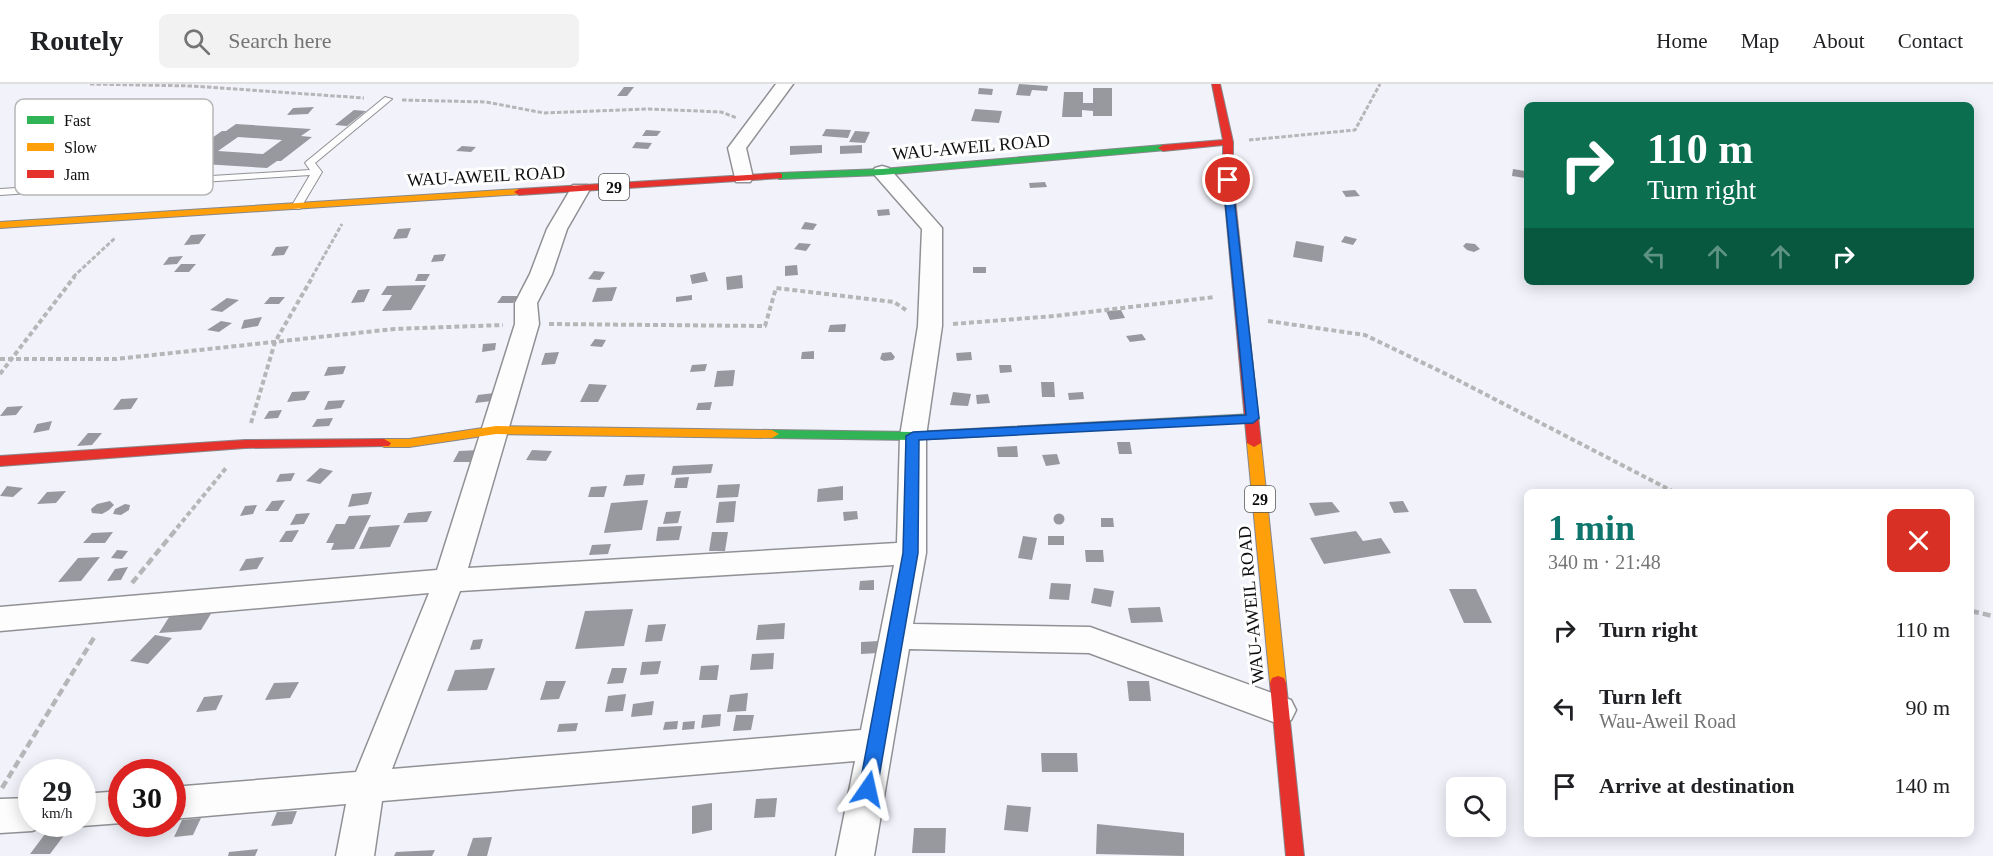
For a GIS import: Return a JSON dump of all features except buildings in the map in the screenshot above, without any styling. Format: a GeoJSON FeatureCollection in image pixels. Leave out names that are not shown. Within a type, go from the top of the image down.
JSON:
{"type":"FeatureCollection","features":[{"type":"Feature","properties":{"kind":"main road"},"geometry":{"type":"LineString","coordinates":[[1220,85],[1228,142]]}},
{"type":"Feature","properties":{"kind":"main road","name":"WAU-AWEIL ROAD"},"geometry":{"type":"LineString","coordinates":[[0,225],[743,178],[882,172],[1228,142],[1228,180],[1295,856]]}},
{"type":"Feature","properties":{"kind":"main road"},"geometry":{"type":"LineString","coordinates":[[0,460],[245,444],[409,443],[496,430],[913,436],[1253,418]]}},
{"type":"Feature","properties":{"kind":"street"},"geometry":{"type":"LineString","coordinates":[[743,178],[737,148],[785,84]]}},
{"type":"Feature","properties":{"kind":"street"},"geometry":{"type":"LineString","coordinates":[[855,856],[911,553],[913,436],[930,326],[932,228],[882,172]]}},
{"type":"Feature","properties":{"kind":"street"},"geometry":{"type":"LineString","coordinates":[[355,856],[367,787],[449,580],[528,324],[526,303],[541,274],[557,229],[580,189]]}},
{"type":"Feature","properties":{"kind":"street"},"geometry":{"type":"LineString","coordinates":[[0,619],[449,580],[911,553]]}},
{"type":"Feature","properties":{"kind":"street"},"geometry":{"type":"LineString","coordinates":[[897,636],[1090,640],[1279,710]]}},
{"type":"Feature","properties":{"kind":"street"},"geometry":{"type":"LineString","coordinates":[[186,802],[876,744]]}},
{"type":"Feature","properties":{"kind":"street"},"geometry":{"type":"LineString","coordinates":[[0,816],[18,815]]}},
{"type":"Feature","properties":{"kind":"lane"},"geometry":{"type":"LineString","coordinates":[[316,172],[310,163],[388,99]]}},
{"type":"Feature","properties":{"kind":"lane"},"geometry":{"type":"LineString","coordinates":[[213,179],[316,172]]}},
{"type":"Feature","properties":{"kind":"lane"},"geometry":{"type":"LineString","coordinates":[[296,207],[316,172]]}},
{"type":"Feature","properties":{"kind":"lane"},"geometry":{"type":"LineString","coordinates":[[0,192],[15,191]]}},
{"type":"Feature","properties":{"kind":"path"},"geometry":{"type":"LineString","coordinates":[[90,84],[192,86],[388,99],[486,102],[544,113],[648,109],[722,112],[740,119],[752,128]]}},
{"type":"Feature","properties":{"kind":"path"},"geometry":{"type":"LineString","coordinates":[[1228,142],[1355,130],[1380,84]]}},
{"type":"Feature","properties":{"kind":"path"},"geometry":{"type":"LineString","coordinates":[[0,792],[110,611],[245,444],[275,342],[354,202]]}},
{"type":"Feature","properties":{"kind":"path"},"geometry":{"type":"LineString","coordinates":[[0,374],[68,282],[137,217]]}},
{"type":"Feature","properties":{"kind":"path"},"geometry":{"type":"LineString","coordinates":[[0,359],[116,359],[394,329],[528,324],[765,326],[776,288],[894,302],[930,326],[1055,316],[1239,294]]}},
{"type":"Feature","properties":{"kind":"path"},"geometry":{"type":"LineString","coordinates":[[1241,317],[1365,335],[1458,380],[1668,489]]}},
{"type":"Feature","properties":{"kind":"path"},"geometry":{"type":"LineString","coordinates":[[1974,612],[1993,616]]}},
{"type":"Feature","properties":{"kind":"traffic: fast"},"geometry":{"type":"LineString","coordinates":[[779,176],[882,172],[1163,148]]}},
{"type":"Feature","properties":{"kind":"traffic: fast"},"geometry":{"type":"LineString","coordinates":[[772,434],[913,436],[1253,418]]}},
{"type":"Feature","properties":{"kind":"traffic: slow"},"geometry":{"type":"LineString","coordinates":[[0,225],[519,192]]}},
{"type":"Feature","properties":{"kind":"traffic: slow"},"geometry":{"type":"LineString","coordinates":[[384,443],[409,443],[496,430],[772,434]]}},
{"type":"Feature","properties":{"kind":"traffic: slow"},"geometry":{"type":"LineString","coordinates":[[1254,443],[1278,683]]}},
{"type":"Feature","properties":{"kind":"traffic: jam"},"geometry":{"type":"LineString","coordinates":[[1216,84],[1228,142]]}},
{"type":"Feature","properties":{"kind":"traffic: jam"},"geometry":{"type":"LineString","coordinates":[[1163,148],[1228,142],[1228,180],[1254,443]]}},
{"type":"Feature","properties":{"kind":"traffic: jam"},"geometry":{"type":"LineString","coordinates":[[519,192],[779,176]]}},
{"type":"Feature","properties":{"kind":"traffic: jam"},"geometry":{"type":"LineString","coordinates":[[0,461],[245,444],[384,443]]}},
{"type":"Feature","properties":{"kind":"traffic: jam"},"geometry":{"type":"LineString","coordinates":[[1278,683],[1295,856]]}},
{"type":"Feature","properties":{"kind":"route"},"geometry":{"type":"LineString","coordinates":[[868,789],[911,553],[913,436],[1253,418],[1228,180]]}}]}
